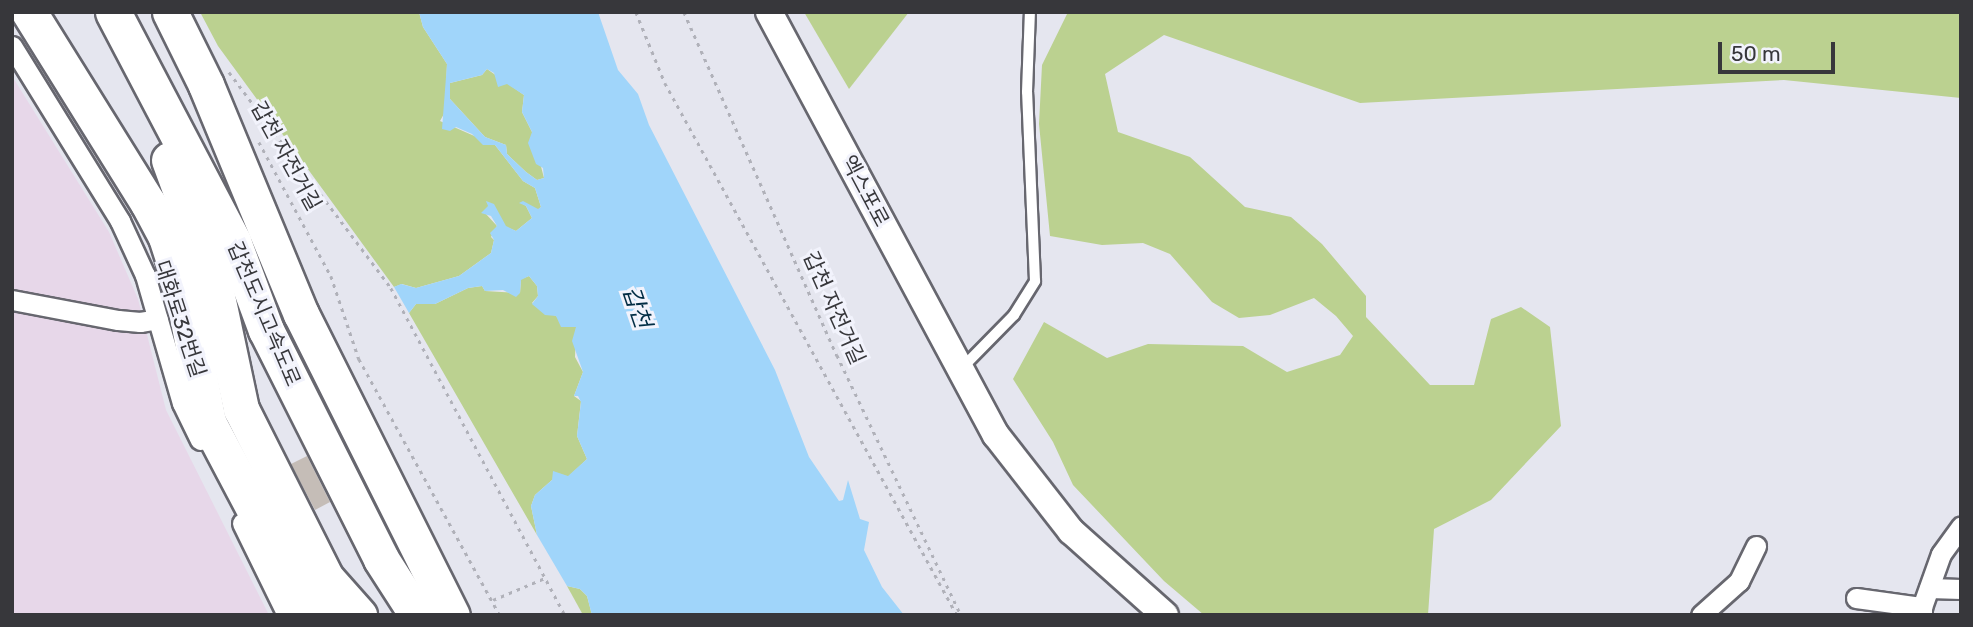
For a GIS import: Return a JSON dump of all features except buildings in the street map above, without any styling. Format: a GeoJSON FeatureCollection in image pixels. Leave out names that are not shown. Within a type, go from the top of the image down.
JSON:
{"type":"FeatureCollection","features":[{"type":"Feature","properties":{"kind":"highway"},"geometry":{"type":"LineString","coordinates":[[29,12],[148,203],[166,237],[180,280],[208,422],[297,591],[318,615]]}},
{"type":"Feature","properties":{"kind":"highway","name":"갑천도시고속도로"},"geometry":{"type":"LineString","coordinates":[[90,12],[177,174],[214,282],[241,409],[326,578],[359,615]]}},
{"type":"Feature","properties":{"kind":"highway","name":"갑천도시고속도로"},"geometry":{"type":"LineString","coordinates":[[113,12],[233,242],[266,330],[381,559],[417,615]]}},
{"type":"Feature","properties":{"kind":"highway"},"geometry":{"type":"LineString","coordinates":[[170,12],[205,85],[301,314],[452,615]]}},
{"type":"Feature","properties":{"kind":"main road","name":"엑스포로"},"geometry":{"type":"LineString","coordinates":[[769,12],[996,435],[1071,531],[1166,615]]}},
{"type":"Feature","properties":{"kind":"street","name":"대화로32번길"},"geometry":{"type":"LineString","coordinates":[[12,46],[120,221],[145,275],[182,402],[287,615]]}},
{"type":"Feature","properties":{"kind":"street"},"geometry":{"type":"LineString","coordinates":[[12,300],[118,320],[140,322],[158,319]]}},
{"type":"Feature","properties":{"kind":"street"},"geometry":{"type":"LineString","coordinates":[[1856,598],[1922,611],[1941,554],[1961,526]]}},
{"type":"Feature","properties":{"kind":"street"},"geometry":{"type":"LineString","coordinates":[[1701,615],[1739,581],[1756,545]]}},
{"type":"Feature","properties":{"kind":"street"},"geometry":{"type":"LineString","coordinates":[[1929,588],[1961,589]]}},
{"type":"Feature","properties":{"kind":"lane"},"geometry":{"type":"LineString","coordinates":[[961,370],[1014,315],[1035,281],[1027,92],[1030,12]]}},
{"type":"Feature","properties":{"kind":"path"},"geometry":{"type":"LineString","coordinates":[[636,12],[665,83],[959,615]]}},
{"type":"Feature","properties":{"kind":"path","name":"갑천 자전거길"},"geometry":{"type":"LineString","coordinates":[[684,12],[848,379],[959,615]]}},
{"type":"Feature","properties":{"kind":"path"},"geometry":{"type":"LineString","coordinates":[[229,71],[391,288],[565,615]]}},
{"type":"Feature","properties":{"kind":"path","name":"갑천 자전거길"},"geometry":{"type":"LineString","coordinates":[[225,74],[230,86]]}},
{"type":"Feature","properties":{"kind":"path","name":"갑천 자전거길"},"geometry":{"type":"LineString","coordinates":[[255,135],[331,276],[359,359],[500,615]]}},
{"type":"Feature","properties":{"kind":"path"},"geometry":{"type":"LineString","coordinates":[[493,600],[545,578]]}},
{"type":"Feature","properties":{"kind":"shaded area"},"geometry":{"type":"Polygon","coordinates":[[[12,76],[109,232],[138,299],[166,410],[269,615],[12,615],[12,76]]]}},
{"type":"Feature","properties":{"kind":"green space"},"geometry":{"type":"Polygon","coordinates":[[[200,12],[419,12],[423,27],[447,64],[445,112],[440,121],[495,145],[523,181],[535,188],[541,207],[538,210],[520,202],[526,206],[532,218],[516,231],[506,227],[486,201],[489,206],[486,214],[497,226],[491,237],[494,240],[491,253],[459,276],[416,288],[402,284],[394,287],[218,46],[200,12]]]}},
{"type":"Feature","properties":{"kind":"green space"},"geometry":{"type":"Polygon","coordinates":[[[804,12],[909,12],[849,89],[804,12]]]}},
{"type":"Feature","properties":{"kind":"green space"},"geometry":{"type":"Polygon","coordinates":[[[1068,12],[1961,12],[1961,98],[1784,80],[1360,103],[1164,35],[1105,74],[1118,132],[1190,157],[1245,207],[1291,217],[1322,244],[1366,296],[1366,317],[1430,385],[1474,385],[1491,319],[1521,307],[1550,327],[1561,426],[1491,500],[1434,529],[1428,615],[1204,615],[1164,581],[1073,485],[1053,442],[1013,379],[1044,322],[1107,358],[1148,344],[1243,346],[1287,372],[1340,355],[1353,336],[1336,316],[1314,298],[1270,315],[1239,318],[1212,302],[1170,254],[1143,243],[1102,245],[1050,236],[1039,124],[1042,65],[1068,12]]]}},
{"type":"Feature","properties":{"kind":"green space"},"geometry":{"type":"Polygon","coordinates":[[[487,69],[524,95],[522,112],[532,132],[544,178],[537,180],[526,172],[507,154],[506,145],[485,137],[450,99],[450,83],[482,75],[487,69]]]}},
{"type":"Feature","properties":{"kind":"green space"},"geometry":{"type":"Polygon","coordinates":[[[529,276],[537,286],[538,296],[532,303],[576,327],[575,357],[583,372],[574,396],[581,401],[577,436],[587,459],[568,477],[552,480],[535,495],[531,506],[537,535],[409,313],[416,304],[435,304],[468,288],[482,286],[485,291],[520,293],[521,279],[529,276]]]}},
{"type":"Feature","properties":{"kind":"green space"},"geometry":{"type":"Polygon","coordinates":[[[567,586],[580,589],[587,596],[592,615],[583,615],[567,586]]]}},
{"type":"Feature","properties":{"kind":"water","name":"갑천"},"geometry":{"type":"Polygon","coordinates":[[[419,12],[598,12],[618,70],[638,94],[649,125],[775,370],[809,457],[839,501],[843,500],[848,480],[860,519],[869,522],[864,550],[882,587],[904,615],[592,615],[587,596],[580,589],[567,586],[537,535],[531,506],[535,495],[552,480],[553,471],[568,476],[587,459],[577,436],[581,402],[578,396],[574,396],[583,372],[572,341],[576,327],[561,327],[556,316],[545,315],[532,304],[538,296],[537,286],[529,276],[521,280],[520,293],[516,297],[503,290],[485,291],[482,286],[468,288],[435,304],[416,304],[409,313],[394,287],[401,284],[416,288],[459,276],[491,253],[494,240],[490,233],[497,226],[491,216],[481,213],[488,206],[486,201],[494,204],[506,226],[516,231],[532,218],[526,206],[519,203],[523,201],[538,209],[541,207],[535,188],[523,181],[495,145],[483,145],[472,134],[456,127],[450,131],[442,129],[447,64],[423,27],[419,12]],[[487,69],[482,75],[450,83],[450,99],[485,137],[506,145],[507,154],[526,172],[537,180],[544,178],[543,168],[536,164],[528,143],[532,132],[522,112],[524,95],[507,84],[498,87],[494,73],[487,69]]]}}]}
